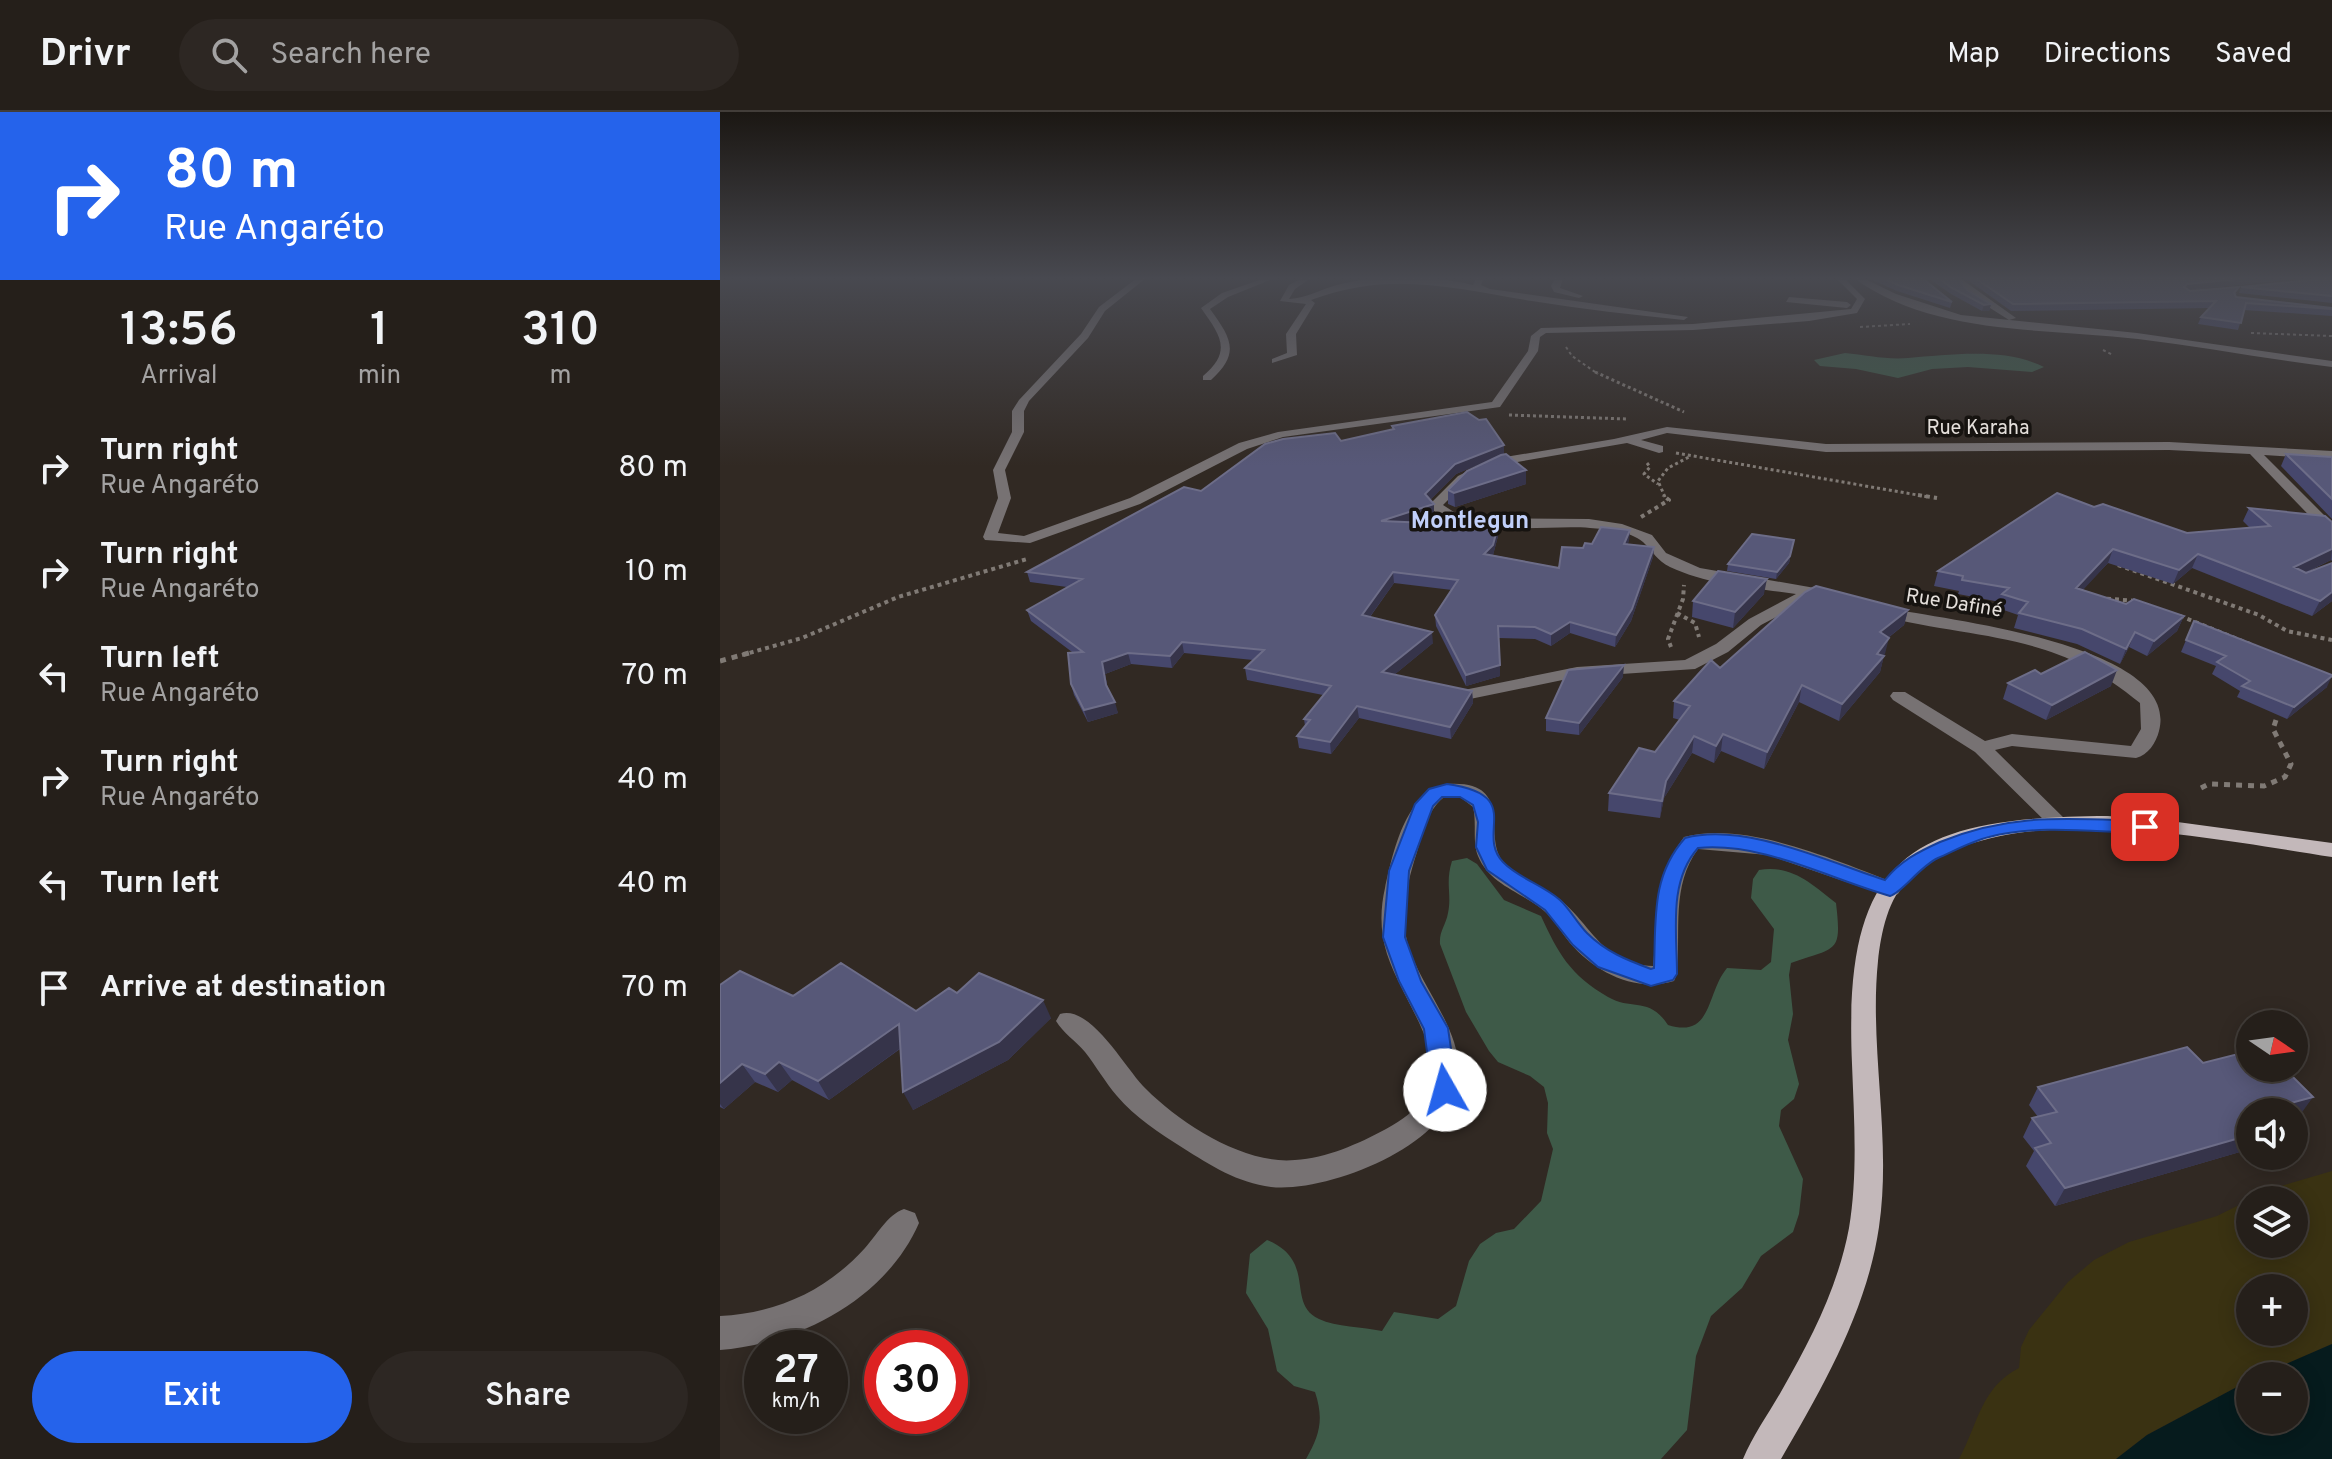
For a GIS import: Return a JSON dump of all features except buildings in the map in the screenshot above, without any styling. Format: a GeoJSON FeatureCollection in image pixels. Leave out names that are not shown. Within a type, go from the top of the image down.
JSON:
{"type":"FeatureCollection","features":[{"type":"Feature","properties":{"kind":"main road"},"geometry":{"type":"LineString","coordinates":[[1761,1459],[1800,1393],[1842,1303],[1864,1228],[1868,1161],[1866,962],[1873,921],[1901,873],[1950,843],[2019,824],[2172,829],[2332,850]]}},
{"type":"Feature","properties":{"kind":"street"},"geometry":{"type":"LineString","coordinates":[[1080,341],[1024,400],[1018,411],[1018,432],[999,470],[1006,491],[1006,503],[990,537],[1025,540],[1135,501],[1243,446],[1282,434],[1496,405],[1533,351],[1535,341]]}},
{"type":"Feature","properties":{"kind":"street"},"geometry":{"type":"LineString","coordinates":[[1207,378],[1223,364],[1226,353],[1224,341]]}},
{"type":"Feature","properties":{"kind":"street"},"geometry":{"type":"LineString","coordinates":[[1275,361],[1292,355],[1291,341]]}},
{"type":"Feature","properties":{"kind":"street"},"geometry":{"type":"LineString","coordinates":[[2176,341],[2332,364]]}},
{"type":"Feature","properties":{"kind":"street","name":"Rue Karaha"},"geometry":{"type":"LineString","coordinates":[[1626,439],[1673,428],[1826,448],[2169,446],[2332,455]]}},
{"type":"Feature","properties":{"kind":"street"},"geometry":{"type":"LineString","coordinates":[[1655,448],[1626,439],[1497,462],[1462,479],[1435,506],[1455,518],[1575,522],[1625,531],[1648,540],[1659,548],[1661,556],[1681,566],[1780,589],[1844,599]]}},
{"type":"Feature","properties":{"kind":"street"},"geometry":{"type":"LineString","coordinates":[[2255,453],[2326,516],[2332,531]]}},
{"type":"Feature","properties":{"kind":"street"},"geometry":{"type":"LineString","coordinates":[[1470,694],[1577,672],[1658,669],[1700,662],[1755,622],[1812,592]]}},
{"type":"Feature","properties":{"kind":"street","name":"Rue Dafiné"},"geometry":{"type":"LineString","coordinates":[[1866,606],[1900,616],[1970,625],[2045,642],[2101,663],[2149,701],[2153,723],[2148,742],[2136,752],[2012,740],[1982,748]]}},
{"type":"Feature","properties":{"kind":"street"},"geometry":{"type":"LineString","coordinates":[[1899,696],[1982,748],[2059,823]]}},
{"type":"Feature","properties":{"kind":"street"},"geometry":{"type":"LineString","coordinates":[[1069,1021],[1098,1045],[1129,1091],[1184,1133],[1235,1163],[1262,1174],[1309,1172],[1339,1164],[1421,1124],[1438,1106],[1445,1090],[1436,1028],[1410,981],[1394,937],[1399,871],[1425,804],[1435,793],[1447,789],[1465,792],[1481,802],[1487,822],[1485,847],[1494,866],[1552,905],[1580,939],[1605,961],[1651,978],[1665,974],[1667,888],[1677,859],[1692,842],[1723,840],[1754,845],[1890,889]]}},
{"type":"Feature","properties":{"kind":"street"},"geometry":{"type":"LineString","coordinates":[[720,1333],[751,1333],[805,1313],[861,1277],[892,1242],[904,1223]]}},
{"type":"Feature","properties":{"kind":"path"},"geometry":{"type":"LineString","coordinates":[[1504,416],[1631,419],[1673,428],[1687,414],[1574,358],[1566,346],[1571,341]]}},
{"type":"Feature","properties":{"kind":"path"},"geometry":{"type":"LineString","coordinates":[[1625,531],[1643,514],[1669,500],[1661,493],[1658,484],[1644,474],[1650,467],[1655,448],[1937,498]]}},
{"type":"Feature","properties":{"kind":"path"},"geometry":{"type":"LineString","coordinates":[[1658,484],[1668,468],[1693,456]]}},
{"type":"Feature","properties":{"kind":"path"},"geometry":{"type":"LineString","coordinates":[[720,661],[802,638],[898,597],[1031,557]]}},
{"type":"Feature","properties":{"kind":"path"},"geometry":{"type":"LineString","coordinates":[[2113,563],[2259,615],[2287,631],[2332,640]]}},
{"type":"Feature","properties":{"kind":"path"},"geometry":{"type":"LineString","coordinates":[[1658,669],[1674,658],[1668,639],[1684,596],[1678,573],[1681,566]]}},
{"type":"Feature","properties":{"kind":"path"},"geometry":{"type":"LineString","coordinates":[[2092,599],[2121,597],[2143,604]]}},
{"type":"Feature","properties":{"kind":"path"},"geometry":{"type":"LineString","coordinates":[[1677,613],[1695,623],[1700,639],[1714,652]]}},
{"type":"Feature","properties":{"kind":"path"},"geometry":{"type":"LineString","coordinates":[[2175,615],[2240,637],[2261,650]]}},
{"type":"Feature","properties":{"kind":"path"},"geometry":{"type":"LineString","coordinates":[[2201,788],[2209,784],[2264,786],[2285,777],[2291,764],[2273,729],[2276,720]]}},
{"type":"Feature","properties":{"kind":"green space"},"geometry":{"type":"Polygon","coordinates":[[[1845,353],[1884,358],[1994,355],[2044,367],[2032,372],[1968,367],[1932,369],[1898,378],[1856,369],[1820,366],[1814,360],[1845,353]]]}},
{"type":"Feature","properties":{"kind":"green space"},"geometry":{"type":"Polygon","coordinates":[[[1467,858],[1477,864],[1504,900],[1541,916],[1567,962],[1595,989],[1617,1001],[1654,1010],[1668,1025],[1683,1028],[1701,1020],[1727,968],[1761,970],[1771,962],[1774,929],[1751,898],[1753,879],[1759,870],[1791,873],[1836,903],[1837,940],[1827,950],[1791,963],[1789,975],[1793,1014],[1788,1040],[1799,1084],[1794,1099],[1781,1110],[1779,1126],[1803,1179],[1799,1214],[1793,1232],[1761,1256],[1742,1288],[1711,1316],[1696,1356],[1687,1430],[1661,1459],[1306,1459],[1319,1427],[1315,1392],[1294,1386],[1277,1371],[1268,1329],[1246,1293],[1250,1254],[1267,1240],[1292,1259],[1304,1303],[1309,1312],[1319,1319],[1382,1331],[1394,1312],[1438,1319],[1456,1306],[1469,1261],[1480,1244],[1496,1233],[1514,1229],[1541,1201],[1553,1149],[1547,1133],[1548,1103],[1544,1087],[1530,1076],[1498,1062],[1489,1051],[1466,1012],[1440,944],[1449,906],[1452,861],[1467,858]]]}},
{"type":"Feature","properties":{"kind":"sand"},"geometry":{"type":"Polygon","coordinates":[[[2332,1171],[2332,1344],[2290,1362],[2236,1362],[2236,1387],[2147,1435],[2116,1459],[1959,1459],[1988,1396],[1996,1385],[2019,1368],[2021,1347],[2029,1330],[2068,1282],[2094,1260],[2129,1242],[2217,1216],[2236,1206],[2236,1258],[2308,1258],[2308,1186],[2281,1186],[2332,1171]]]}},
{"type":"Feature","properties":{"kind":"water"},"geometry":{"type":"Polygon","coordinates":[[[2332,1344],[2332,1459],[2116,1459],[2147,1435],[2236,1387],[2236,1434],[2308,1434],[2308,1362],[2290,1362],[2332,1344]]]}},
{"type":"Feature","properties":{"kind":"district","name":"Montlegun"},"geometry":{"type":"Point","coordinates":[1470,522]}},
{"type":"Feature","properties":{"kind":"route"},"geometry":{"type":"LineString","coordinates":[[1445,1090],[1436,1028],[1410,981],[1394,937],[1399,871],[1425,804],[1435,793],[1447,789],[1465,792],[1481,802],[1486,810],[1485,847],[1494,866],[1552,905],[1580,939],[1605,961],[1651,978],[1665,974],[1668,956],[1665,924],[1667,888],[1677,859],[1692,842],[1723,840],[1754,845],[1822,864],[1890,889],[1901,873],[1921,858],[1984,831],[2019,824],[2091,823],[2145,827]]}}]}
